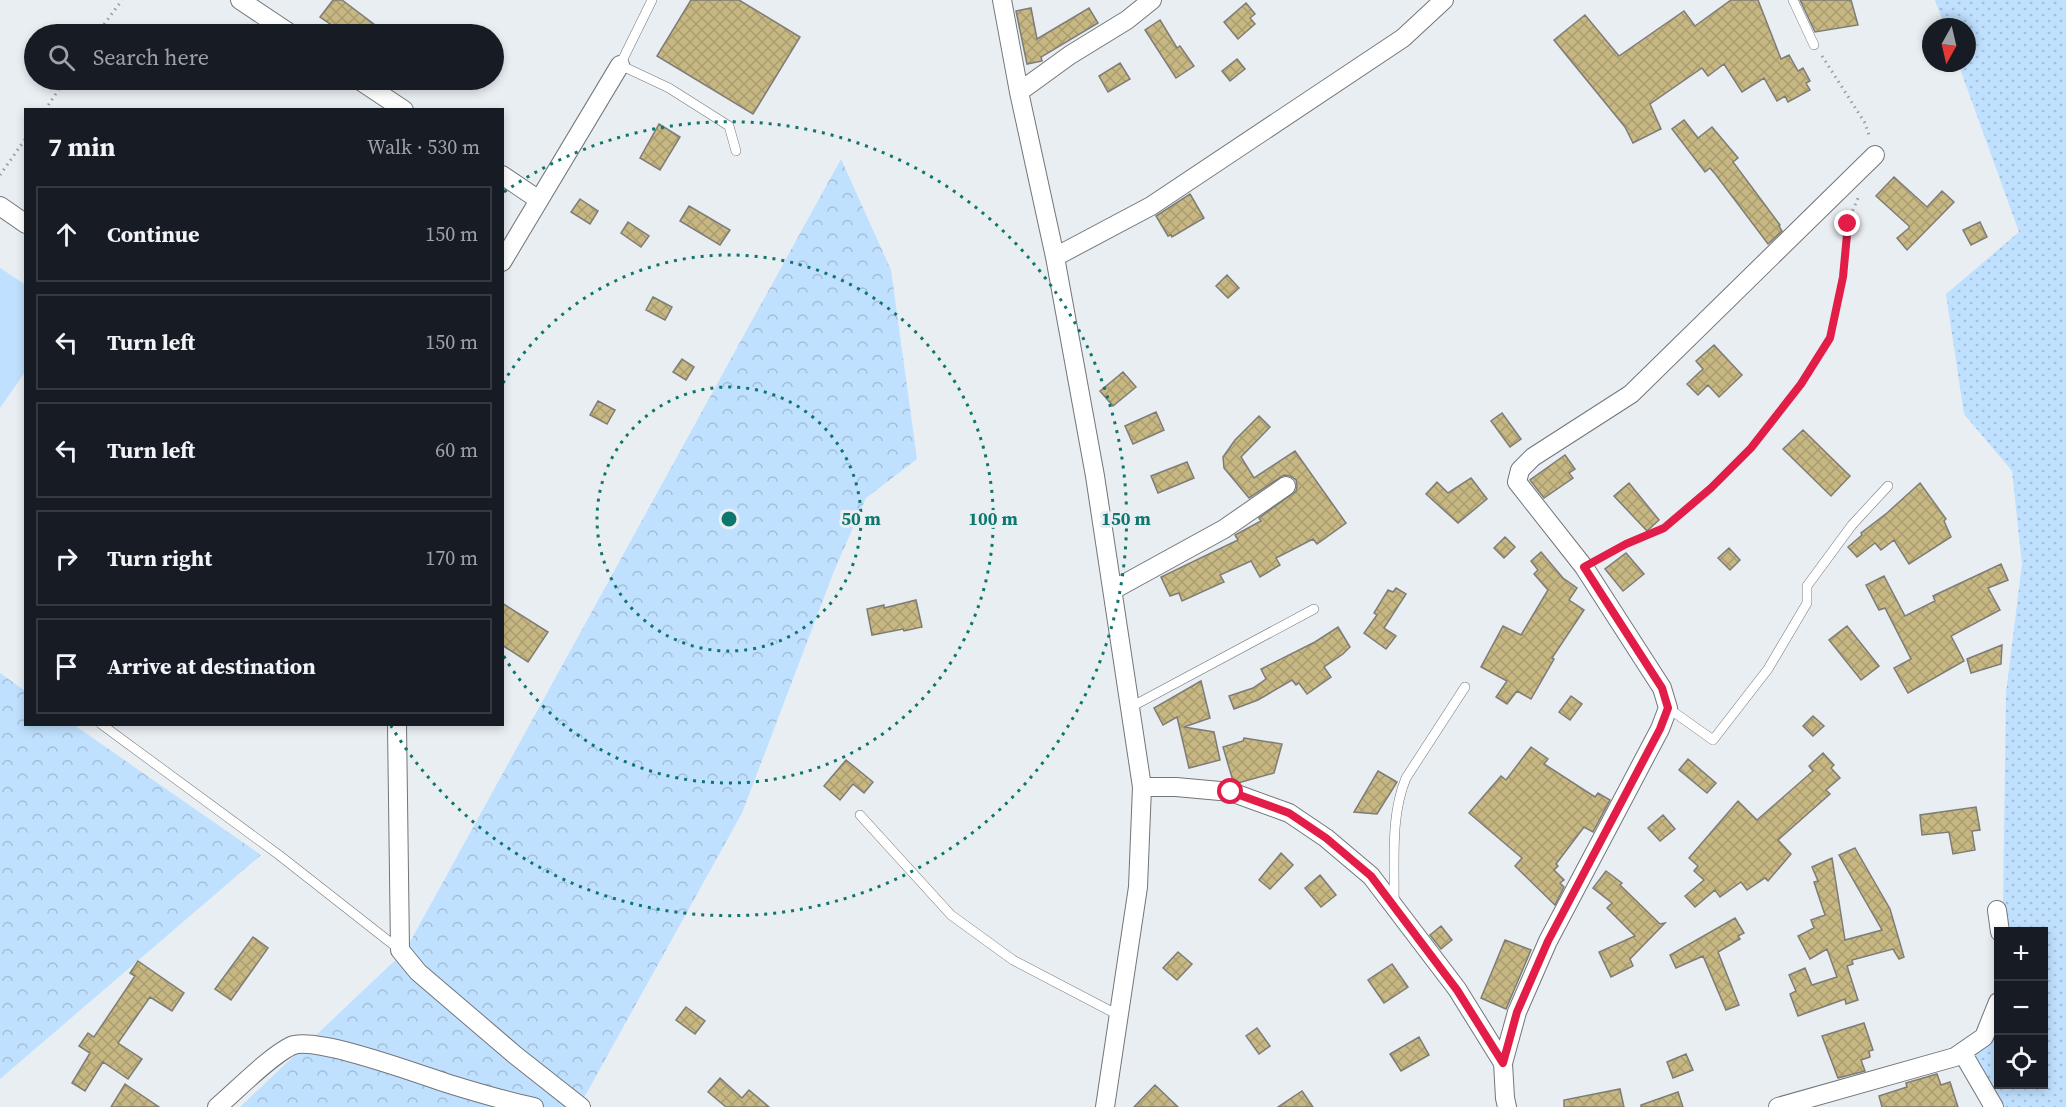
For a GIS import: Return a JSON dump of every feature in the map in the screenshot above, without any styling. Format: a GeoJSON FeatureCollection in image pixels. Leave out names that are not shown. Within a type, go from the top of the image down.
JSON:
{"type":"FeatureCollection","features":[{"type":"Feature","properties":{"kind":"street"},"geometry":{"type":"LineString","coordinates":[[240,0],[276,24]]}},
{"type":"Feature","properties":{"kind":"street"},"geometry":{"type":"LineString","coordinates":[[1002,0],[1019,92],[1055,257],[1093,465],[1142,787],[1138,887],[1105,1107]]}},
{"type":"Feature","properties":{"kind":"street"},"geometry":{"type":"LineString","coordinates":[[1019,92],[1070,55],[1127,20],[1152,0]]}},
{"type":"Feature","properties":{"kind":"street"},"geometry":{"type":"LineString","coordinates":[[1055,257],[1151,206],[1403,38],[1444,0]]}},
{"type":"Feature","properties":{"kind":"street"},"geometry":{"type":"LineString","coordinates":[[504,259],[620,65]]}},
{"type":"Feature","properties":{"kind":"street"},"geometry":{"type":"LineString","coordinates":[[374,90],[401,108]]}},
{"type":"Feature","properties":{"kind":"street"},"geometry":{"type":"LineString","coordinates":[[1507,1107],[1503,1063],[1517,1012],[1548,941],[1660,729],[1668,708],[1662,688],[1584,567],[1517,482],[1520,470],[1533,457],[1631,394],[1875,155]]}},
{"type":"Feature","properties":{"kind":"street"},"geometry":{"type":"LineString","coordinates":[[504,176],[539,200]]}},
{"type":"Feature","properties":{"kind":"street"},"geometry":{"type":"LineString","coordinates":[[0,206],[24,223]]}},
{"type":"Feature","properties":{"kind":"street"},"geometry":{"type":"LineString","coordinates":[[1113,590],[1224,529],[1286,486]]}},
{"type":"Feature","properties":{"kind":"street"},"geometry":{"type":"LineString","coordinates":[[397,726],[400,950],[418,972],[515,1055],[581,1107]]}},
{"type":"Feature","properties":{"kind":"street"},"geometry":{"type":"LineString","coordinates":[[1142,787],[1231,792],[1289,813],[1326,838],[1371,876],[1394,905],[1457,990],[1503,1063]]}},
{"type":"Feature","properties":{"kind":"street"},"geometry":{"type":"LineString","coordinates":[[1997,910],[1999,927]]}},
{"type":"Feature","properties":{"kind":"street"},"geometry":{"type":"LineString","coordinates":[[1778,1107],[1954,1057],[1984,1037],[1994,1016]]}},
{"type":"Feature","properties":{"kind":"street"},"geometry":{"type":"LineString","coordinates":[[217,1107],[293,1044],[322,1046],[353,1053],[449,1084],[534,1107]]}},
{"type":"Feature","properties":{"kind":"street"},"geometry":{"type":"LineString","coordinates":[[1962,1052],[1994,1107]]}},
{"type":"Feature","properties":{"kind":"lane"},"geometry":{"type":"LineString","coordinates":[[652,0],[620,65],[669,88],[729,126],[736,152]]}},
{"type":"Feature","properties":{"kind":"lane"},"geometry":{"type":"LineString","coordinates":[[1792,0],[1814,45]]}},
{"type":"Feature","properties":{"kind":"lane"},"geometry":{"type":"LineString","coordinates":[[1668,708],[1713,740],[1768,669],[1807,603],[1807,586],[1852,525],[1888,486]]}},
{"type":"Feature","properties":{"kind":"lane"},"geometry":{"type":"LineString","coordinates":[[1131,707],[1314,609]]}},
{"type":"Feature","properties":{"kind":"lane"},"geometry":{"type":"LineString","coordinates":[[1394,905],[1396,809],[1399,793],[1406,778],[1465,687]]}},
{"type":"Feature","properties":{"kind":"lane"},"geometry":{"type":"LineString","coordinates":[[104,726],[279,855],[400,950]]}},
{"type":"Feature","properties":{"kind":"lane"},"geometry":{"type":"LineString","coordinates":[[860,814],[951,915],[1013,960],[1120,1016]]}},
{"type":"Feature","properties":{"kind":"path"},"geometry":{"type":"LineString","coordinates":[[104,24],[122,0]]}},
{"type":"Feature","properties":{"kind":"path"},"geometry":{"type":"LineString","coordinates":[[1814,45],[1865,123],[1875,155]]}},
{"type":"Feature","properties":{"kind":"path"},"geometry":{"type":"LineString","coordinates":[[46,108],[58,90]]}},
{"type":"Feature","properties":{"kind":"path"},"geometry":{"type":"LineString","coordinates":[[0,175],[24,141]]}},
{"type":"Feature","properties":{"kind":"path"},"geometry":{"type":"LineString","coordinates":[[1584,567],[1626,544],[1664,528],[1711,488],[1751,448],[1801,384],[1830,338],[1843,277],[1848,224],[1859,194]]}},
{"type":"Feature","properties":{"kind":"green space"},"geometry":{"type":"Polygon","coordinates":[[[1935,0],[2066,0],[2066,1107],[2002,1107],[1971,1054],[1994,1026],[1994,1089],[2048,1089],[2048,927],[2005,927],[2003,906],[2006,693],[2022,564],[2012,471],[1964,414],[1946,294],[2019,232],[1961,72],[1976,72],[1976,18],[1942,18],[1935,0]]]}},
{"type":"Feature","properties":{"kind":"green space"},"geometry":{"type":"Polygon","coordinates":[[[841,159],[891,270],[917,459],[866,498],[834,571],[742,813],[578,1107],[240,1107],[405,951],[841,159]]]}},
{"type":"Feature","properties":{"kind":"green space"},"geometry":{"type":"Polygon","coordinates":[[[0,268],[24,284],[24,373],[0,408],[0,268]]]}},
{"type":"Feature","properties":{"kind":"green space"},"geometry":{"type":"Polygon","coordinates":[[[0,673],[24,690],[24,726],[75,726],[261,855],[0,1079],[0,673]]]}},
{"type":"Feature","properties":{"kind":"building"},"geometry":{"type":"Polygon","coordinates":[[[333,0],[342,0],[374,24],[330,24],[320,17],[333,0]]]}},
{"type":"Feature","properties":{"kind":"building"},"geometry":{"type":"Polygon","coordinates":[[[691,0],[739,0],[800,37],[753,114],[657,56],[691,0]]]}},
{"type":"Feature","properties":{"kind":"building"},"geometry":{"type":"Polygon","coordinates":[[[1731,0],[1758,0],[1781,59],[1789,55],[1798,71],[1803,68],[1810,81],[1806,83],[1810,90],[1788,102],[1785,96],[1777,101],[1764,78],[1742,92],[1724,64],[1708,76],[1702,68],[1650,104],[1661,129],[1633,143],[1625,127],[1554,40],[1585,15],[1619,56],[1684,11],[1695,26],[1731,0]]]}},
{"type":"Feature","properties":{"kind":"building"},"geometry":{"type":"Polygon","coordinates":[[[1800,0],[1851,0],[1858,25],[1815,32],[1800,0]]]}},
{"type":"Feature","properties":{"kind":"building"},"geometry":{"type":"Polygon","coordinates":[[[1246,3],[1255,14],[1250,18],[1255,24],[1238,39],[1224,22],[1246,3]]]}},
{"type":"Feature","properties":{"kind":"building"},"geometry":{"type":"Polygon","coordinates":[[[1031,8],[1037,39],[1089,8],[1098,23],[1041,57],[1042,61],[1027,64],[1016,11],[1031,8]]]}},
{"type":"Feature","properties":{"kind":"building"},"geometry":{"type":"Polygon","coordinates":[[[1160,20],[1177,48],[1180,46],[1194,66],[1176,78],[1145,30],[1160,20]]]}},
{"type":"Feature","properties":{"kind":"building"},"geometry":{"type":"Polygon","coordinates":[[[1237,59],[1245,69],[1230,81],[1222,71],[1237,59]]]}},
{"type":"Feature","properties":{"kind":"building"},"geometry":{"type":"Polygon","coordinates":[[[1120,63],[1130,79],[1108,92],[1099,76],[1120,63]]]}},
{"type":"Feature","properties":{"kind":"building"},"geometry":{"type":"Polygon","coordinates":[[[1684,120],[1698,138],[1712,127],[1738,158],[1733,162],[1780,225],[1782,231],[1768,244],[1716,175],[1710,168],[1705,172],[1672,129],[1684,120]]]}},
{"type":"Feature","properties":{"kind":"building"},"geometry":{"type":"Polygon","coordinates":[[[659,124],[680,137],[660,170],[640,158],[659,124]]]}},
{"type":"Feature","properties":{"kind":"building"},"geometry":{"type":"Polygon","coordinates":[[[1894,177],[1927,207],[1942,191],[1954,202],[1907,250],[1897,238],[1909,226],[1876,196],[1894,177]]]}},
{"type":"Feature","properties":{"kind":"building"},"geometry":{"type":"Polygon","coordinates":[[[1190,194],[1204,218],[1172,237],[1168,236],[1156,216],[1190,194]]]}},
{"type":"Feature","properties":{"kind":"building"},"geometry":{"type":"Polygon","coordinates":[[[580,199],[598,211],[590,224],[571,212],[580,199]]]}},
{"type":"Feature","properties":{"kind":"building"},"geometry":{"type":"Polygon","coordinates":[[[689,206],[730,230],[720,245],[680,221],[689,206]]]}},
{"type":"Feature","properties":{"kind":"building"},"geometry":{"type":"Polygon","coordinates":[[[628,222],[649,236],[641,247],[621,233],[628,222]]]}},
{"type":"Feature","properties":{"kind":"building"},"geometry":{"type":"Polygon","coordinates":[[[1980,222],[1987,237],[1971,245],[1963,230],[1980,222]]]}},
{"type":"Feature","properties":{"kind":"building"},"geometry":{"type":"Polygon","coordinates":[[[1227,275],[1239,288],[1228,298],[1216,286],[1227,275]]]}},
{"type":"Feature","properties":{"kind":"building"},"geometry":{"type":"Polygon","coordinates":[[[653,297],[672,307],[665,320],[646,310],[653,297]]]}},
{"type":"Feature","properties":{"kind":"building"},"geometry":{"type":"Polygon","coordinates":[[[1714,345],[1742,375],[1719,397],[1708,385],[1698,395],[1687,384],[1703,369],[1696,361],[1714,345]]]}},
{"type":"Feature","properties":{"kind":"building"},"geometry":{"type":"Polygon","coordinates":[[[682,359],[694,367],[686,380],[673,372],[682,359]]]}},
{"type":"Feature","properties":{"kind":"building"},"geometry":{"type":"Polygon","coordinates":[[[1123,372],[1136,387],[1113,406],[1100,391],[1123,372]]]}},
{"type":"Feature","properties":{"kind":"building"},"geometry":{"type":"Polygon","coordinates":[[[598,401],[615,410],[607,424],[590,415],[598,401]]]}},
{"type":"Feature","properties":{"kind":"building"},"geometry":{"type":"Polygon","coordinates":[[[1156,412],[1164,430],[1133,444],[1125,426],[1156,412]]]}},
{"type":"Feature","properties":{"kind":"building"},"geometry":{"type":"Polygon","coordinates":[[[1502,413],[1521,439],[1510,447],[1491,421],[1502,413]]]}},
{"type":"Feature","properties":{"kind":"building"},"geometry":{"type":"Polygon","coordinates":[[[1259,416],[1270,427],[1241,457],[1254,478],[1295,451],[1346,523],[1317,544],[1313,539],[1276,558],[1280,565],[1260,577],[1251,561],[1220,575],[1224,582],[1182,601],[1179,593],[1170,596],[1161,577],[1238,540],[1235,535],[1261,521],[1259,518],[1296,491],[1296,480],[1284,475],[1249,498],[1224,468],[1223,457],[1235,440],[1259,416]]]}},
{"type":"Feature","properties":{"kind":"building"},"geometry":{"type":"Polygon","coordinates":[[[1803,430],[1850,476],[1831,496],[1783,449],[1803,430]]]}},
{"type":"Feature","properties":{"kind":"building"},"geometry":{"type":"Polygon","coordinates":[[[1565,455],[1575,469],[1569,473],[1573,478],[1544,498],[1530,480],[1565,455]]]}},
{"type":"Feature","properties":{"kind":"building"},"geometry":{"type":"Polygon","coordinates":[[[1187,462],[1194,478],[1158,493],[1151,476],[1187,462]]]}},
{"type":"Feature","properties":{"kind":"building"},"geometry":{"type":"Polygon","coordinates":[[[1471,478],[1487,499],[1458,523],[1426,494],[1437,482],[1448,493],[1471,478]]]}},
{"type":"Feature","properties":{"kind":"building"},"geometry":{"type":"Polygon","coordinates":[[[1629,483],[1659,520],[1647,531],[1614,496],[1629,483]]]}},
{"type":"Feature","properties":{"kind":"building"},"geometry":{"type":"Polygon","coordinates":[[[1920,483],[1946,519],[1944,521],[1951,537],[1909,564],[1894,540],[1881,550],[1875,543],[1857,557],[1848,547],[1862,535],[1861,533],[1920,483]]]}},
{"type":"Feature","properties":{"kind":"building"},"geometry":{"type":"Polygon","coordinates":[[[1505,537],[1515,547],[1504,558],[1494,548],[1505,537]]]}},
{"type":"Feature","properties":{"kind":"building"},"geometry":{"type":"Polygon","coordinates":[[[1729,548],[1740,560],[1730,570],[1718,558],[1729,548]]]}},
{"type":"Feature","properties":{"kind":"building"},"geometry":{"type":"Polygon","coordinates":[[[1541,552],[1563,578],[1577,588],[1569,600],[1584,610],[1552,658],[1554,659],[1531,699],[1517,691],[1507,704],[1496,697],[1507,681],[1481,667],[1503,626],[1521,635],[1548,590],[1534,574],[1538,570],[1531,561],[1541,552]]]}},
{"type":"Feature","properties":{"kind":"building"},"geometry":{"type":"Polygon","coordinates":[[[1626,553],[1644,574],[1623,591],[1605,569],[1626,553]]]}},
{"type":"Feature","properties":{"kind":"building"},"geometry":{"type":"Polygon","coordinates":[[[2001,564],[2008,580],[1988,588],[2000,610],[1951,636],[1964,661],[1908,693],[1894,668],[1911,659],[1885,608],[1879,610],[1866,585],[1884,576],[1905,616],[1935,601],[1933,596],[2001,564]]]}},
{"type":"Feature","properties":{"kind":"building"},"geometry":{"type":"Polygon","coordinates":[[[1396,588],[1406,594],[1384,628],[1396,636],[1386,649],[1364,633],[1377,615],[1374,613],[1388,590],[1393,592],[1396,588]]]}},
{"type":"Feature","properties":{"kind":"building"},"geometry":{"type":"Polygon","coordinates":[[[916,600],[922,627],[872,635],[867,609],[884,605],[884,608],[916,600]]]}},
{"type":"Feature","properties":{"kind":"building"},"geometry":{"type":"Polygon","coordinates":[[[504,604],[548,632],[528,662],[504,646],[504,604]]]}},
{"type":"Feature","properties":{"kind":"building"},"geometry":{"type":"Polygon","coordinates":[[[1847,626],[1879,666],[1861,680],[1829,640],[1847,626]]]}},
{"type":"Feature","properties":{"kind":"building"},"geometry":{"type":"Polygon","coordinates":[[[1338,627],[1350,647],[1324,667],[1331,677],[1307,694],[1299,683],[1296,685],[1292,680],[1258,700],[1234,709],[1229,696],[1253,688],[1266,679],[1261,669],[1315,642],[1338,627]]]}},
{"type":"Feature","properties":{"kind":"building"},"geometry":{"type":"Polygon","coordinates":[[[2002,645],[2001,664],[1971,673],[1967,659],[2002,645]]]}},
{"type":"Feature","properties":{"kind":"building"},"geometry":{"type":"Polygon","coordinates":[[[1201,681],[1210,718],[1184,727],[1214,732],[1220,760],[1189,768],[1177,717],[1163,725],[1154,708],[1201,681]]]}},
{"type":"Feature","properties":{"kind":"building"},"geometry":{"type":"Polygon","coordinates":[[[1571,696],[1582,704],[1570,720],[1559,712],[1571,696]]]}},
{"type":"Feature","properties":{"kind":"building"},"geometry":{"type":"Polygon","coordinates":[[[1813,716],[1824,726],[1813,736],[1803,726],[1813,716]]]}},
{"type":"Feature","properties":{"kind":"building"},"geometry":{"type":"Polygon","coordinates":[[[1244,738],[1282,744],[1274,773],[1238,783],[1233,781],[1223,747],[1243,741],[1244,738]]]}},
{"type":"Feature","properties":{"kind":"building"},"geometry":{"type":"Polygon","coordinates":[[[1531,747],[1548,759],[1544,764],[1595,797],[1598,793],[1610,800],[1593,832],[1584,827],[1556,864],[1558,866],[1554,870],[1564,880],[1560,883],[1564,887],[1555,905],[1515,866],[1522,858],[1469,813],[1501,776],[1506,780],[1531,747]]]}},
{"type":"Feature","properties":{"kind":"building"},"geometry":{"type":"Polygon","coordinates":[[[1823,753],[1834,765],[1831,768],[1840,778],[1826,790],[1830,794],[1778,840],[1791,854],[1768,881],[1765,878],[1747,890],[1741,882],[1720,897],[1715,890],[1695,907],[1685,896],[1704,880],[1694,871],[1698,866],[1689,858],[1738,801],[1757,820],[1813,771],[1809,766],[1823,753]]]}},
{"type":"Feature","properties":{"kind":"building"},"geometry":{"type":"Polygon","coordinates":[[[1688,759],[1716,783],[1707,793],[1679,770],[1688,759]]]}},
{"type":"Feature","properties":{"kind":"building"},"geometry":{"type":"Polygon","coordinates":[[[846,760],[873,782],[864,793],[853,784],[840,800],[824,786],[846,760]]]}},
{"type":"Feature","properties":{"kind":"building"},"geometry":{"type":"Polygon","coordinates":[[[1378,771],[1397,782],[1377,814],[1354,812],[1378,771]]]}},
{"type":"Feature","properties":{"kind":"building"},"geometry":{"type":"Polygon","coordinates":[[[1976,807],[1980,830],[1972,831],[1975,850],[1953,854],[1949,832],[1922,835],[1920,815],[1976,807]]]}},
{"type":"Feature","properties":{"kind":"building"},"geometry":{"type":"Polygon","coordinates":[[[1663,815],[1675,829],[1660,841],[1648,828],[1663,815]]]}},
{"type":"Feature","properties":{"kind":"building"},"geometry":{"type":"Polygon","coordinates":[[[1855,848],[1890,909],[1904,957],[1899,959],[1893,949],[1852,960],[1853,964],[1847,966],[1858,1000],[1846,1004],[1845,999],[1798,1016],[1790,994],[1796,991],[1789,975],[1805,968],[1812,985],[1837,977],[1827,949],[1810,959],[1798,936],[1814,928],[1811,920],[1825,915],[1814,882],[1818,881],[1812,867],[1832,858],[1845,940],[1882,930],[1839,855],[1855,848]]]}},
{"type":"Feature","properties":{"kind":"building"},"geometry":{"type":"Polygon","coordinates":[[[1281,853],[1293,865],[1270,889],[1259,880],[1281,853]]]}},
{"type":"Feature","properties":{"kind":"building"},"geometry":{"type":"Polygon","coordinates":[[[1606,871],[1622,883],[1620,885],[1660,924],[1665,923],[1630,959],[1633,966],[1611,977],[1599,952],[1635,936],[1607,908],[1612,903],[1593,888],[1606,871]]]}},
{"type":"Feature","properties":{"kind":"building"},"geometry":{"type":"Polygon","coordinates":[[[1320,875],[1336,895],[1321,907],[1305,888],[1320,875]]]}},
{"type":"Feature","properties":{"kind":"building"},"geometry":{"type":"Polygon","coordinates":[[[1735,918],[1744,933],[1738,936],[1740,939],[1718,952],[1739,1005],[1726,1010],[1703,956],[1676,968],[1670,955],[1735,918]]]}},
{"type":"Feature","properties":{"kind":"building"},"geometry":{"type":"Polygon","coordinates":[[[1441,926],[1452,940],[1441,949],[1430,935],[1441,926]]]}},
{"type":"Feature","properties":{"kind":"building"},"geometry":{"type":"Polygon","coordinates":[[[253,937],[268,948],[231,1000],[215,989],[253,937]]]}},
{"type":"Feature","properties":{"kind":"building"},"geometry":{"type":"Polygon","coordinates":[[[1505,940],[1531,950],[1506,1009],[1481,998],[1505,940]]]}},
{"type":"Feature","properties":{"kind":"building"},"geometry":{"type":"Polygon","coordinates":[[[1178,952],[1192,964],[1177,980],[1163,968],[1178,952]]]}},
{"type":"Feature","properties":{"kind":"building"},"geometry":{"type":"Polygon","coordinates":[[[138,961],[184,993],[172,1011],[150,997],[118,1043],[142,1059],[128,1079],[103,1062],[85,1091],[72,1083],[90,1053],[79,1046],[88,1033],[94,1037],[135,976],[130,973],[138,961]]]}},
{"type":"Feature","properties":{"kind":"building"},"geometry":{"type":"Polygon","coordinates":[[[1392,964],[1408,987],[1384,1003],[1368,980],[1392,964]]]}},
{"type":"Feature","properties":{"kind":"building"},"geometry":{"type":"Polygon","coordinates":[[[686,1007],[705,1021],[695,1034],[676,1020],[686,1007]]]}},
{"type":"Feature","properties":{"kind":"building"},"geometry":{"type":"Polygon","coordinates":[[[1864,1023],[1873,1050],[1869,1051],[1870,1057],[1861,1060],[1865,1071],[1838,1078],[1822,1036],[1864,1023]]]}},
{"type":"Feature","properties":{"kind":"building"},"geometry":{"type":"Polygon","coordinates":[[[1257,1028],[1270,1046],[1259,1054],[1246,1036],[1257,1028]]]}},
{"type":"Feature","properties":{"kind":"building"},"geometry":{"type":"Polygon","coordinates":[[[1419,1037],[1429,1055],[1401,1071],[1390,1054],[1419,1037]]]}},
{"type":"Feature","properties":{"kind":"building"},"geometry":{"type":"Polygon","coordinates":[[[1686,1054],[1693,1070],[1673,1078],[1667,1062],[1686,1054]]]}},
{"type":"Feature","properties":{"kind":"building"},"geometry":{"type":"Polygon","coordinates":[[[1937,1074],[1941,1085],[1950,1082],[1958,1107],[1882,1107],[1879,1096],[1907,1087],[1906,1083],[1937,1074]]]}},
{"type":"Feature","properties":{"kind":"building"},"geometry":{"type":"Polygon","coordinates":[[[720,1078],[742,1098],[749,1090],[769,1107],[726,1107],[708,1092],[720,1078]]]}},
{"type":"Feature","properties":{"kind":"building"},"geometry":{"type":"Polygon","coordinates":[[[125,1084],[159,1107],[111,1107],[125,1084]]]}},
{"type":"Feature","properties":{"kind":"building"},"geometry":{"type":"Polygon","coordinates":[[[1155,1085],[1178,1107],[1134,1107],[1155,1085]]]}},
{"type":"Feature","properties":{"kind":"building"},"geometry":{"type":"Polygon","coordinates":[[[1620,1089],[1624,1107],[1564,1107],[1564,1100],[1620,1089]]]}},
{"type":"Feature","properties":{"kind":"building"},"geometry":{"type":"Polygon","coordinates":[[[1302,1091],[1313,1107],[1278,1107],[1302,1091]]]}},
{"type":"Feature","properties":{"kind":"building"},"geometry":{"type":"Polygon","coordinates":[[[1678,1092],[1683,1107],[1641,1107],[1641,1105],[1678,1092]]]}},
{"type":"Feature","properties":{"kind":"route"},"geometry":{"type":"LineString","coordinates":[[1231,792],[1289,813],[1326,838],[1371,876],[1414,930],[1457,990],[1503,1063],[1517,1012],[1548,941],[1660,729],[1668,708],[1662,688],[1584,567],[1626,544],[1664,528],[1711,488],[1751,448],[1801,384],[1830,338],[1843,277],[1848,224]]}}]}
